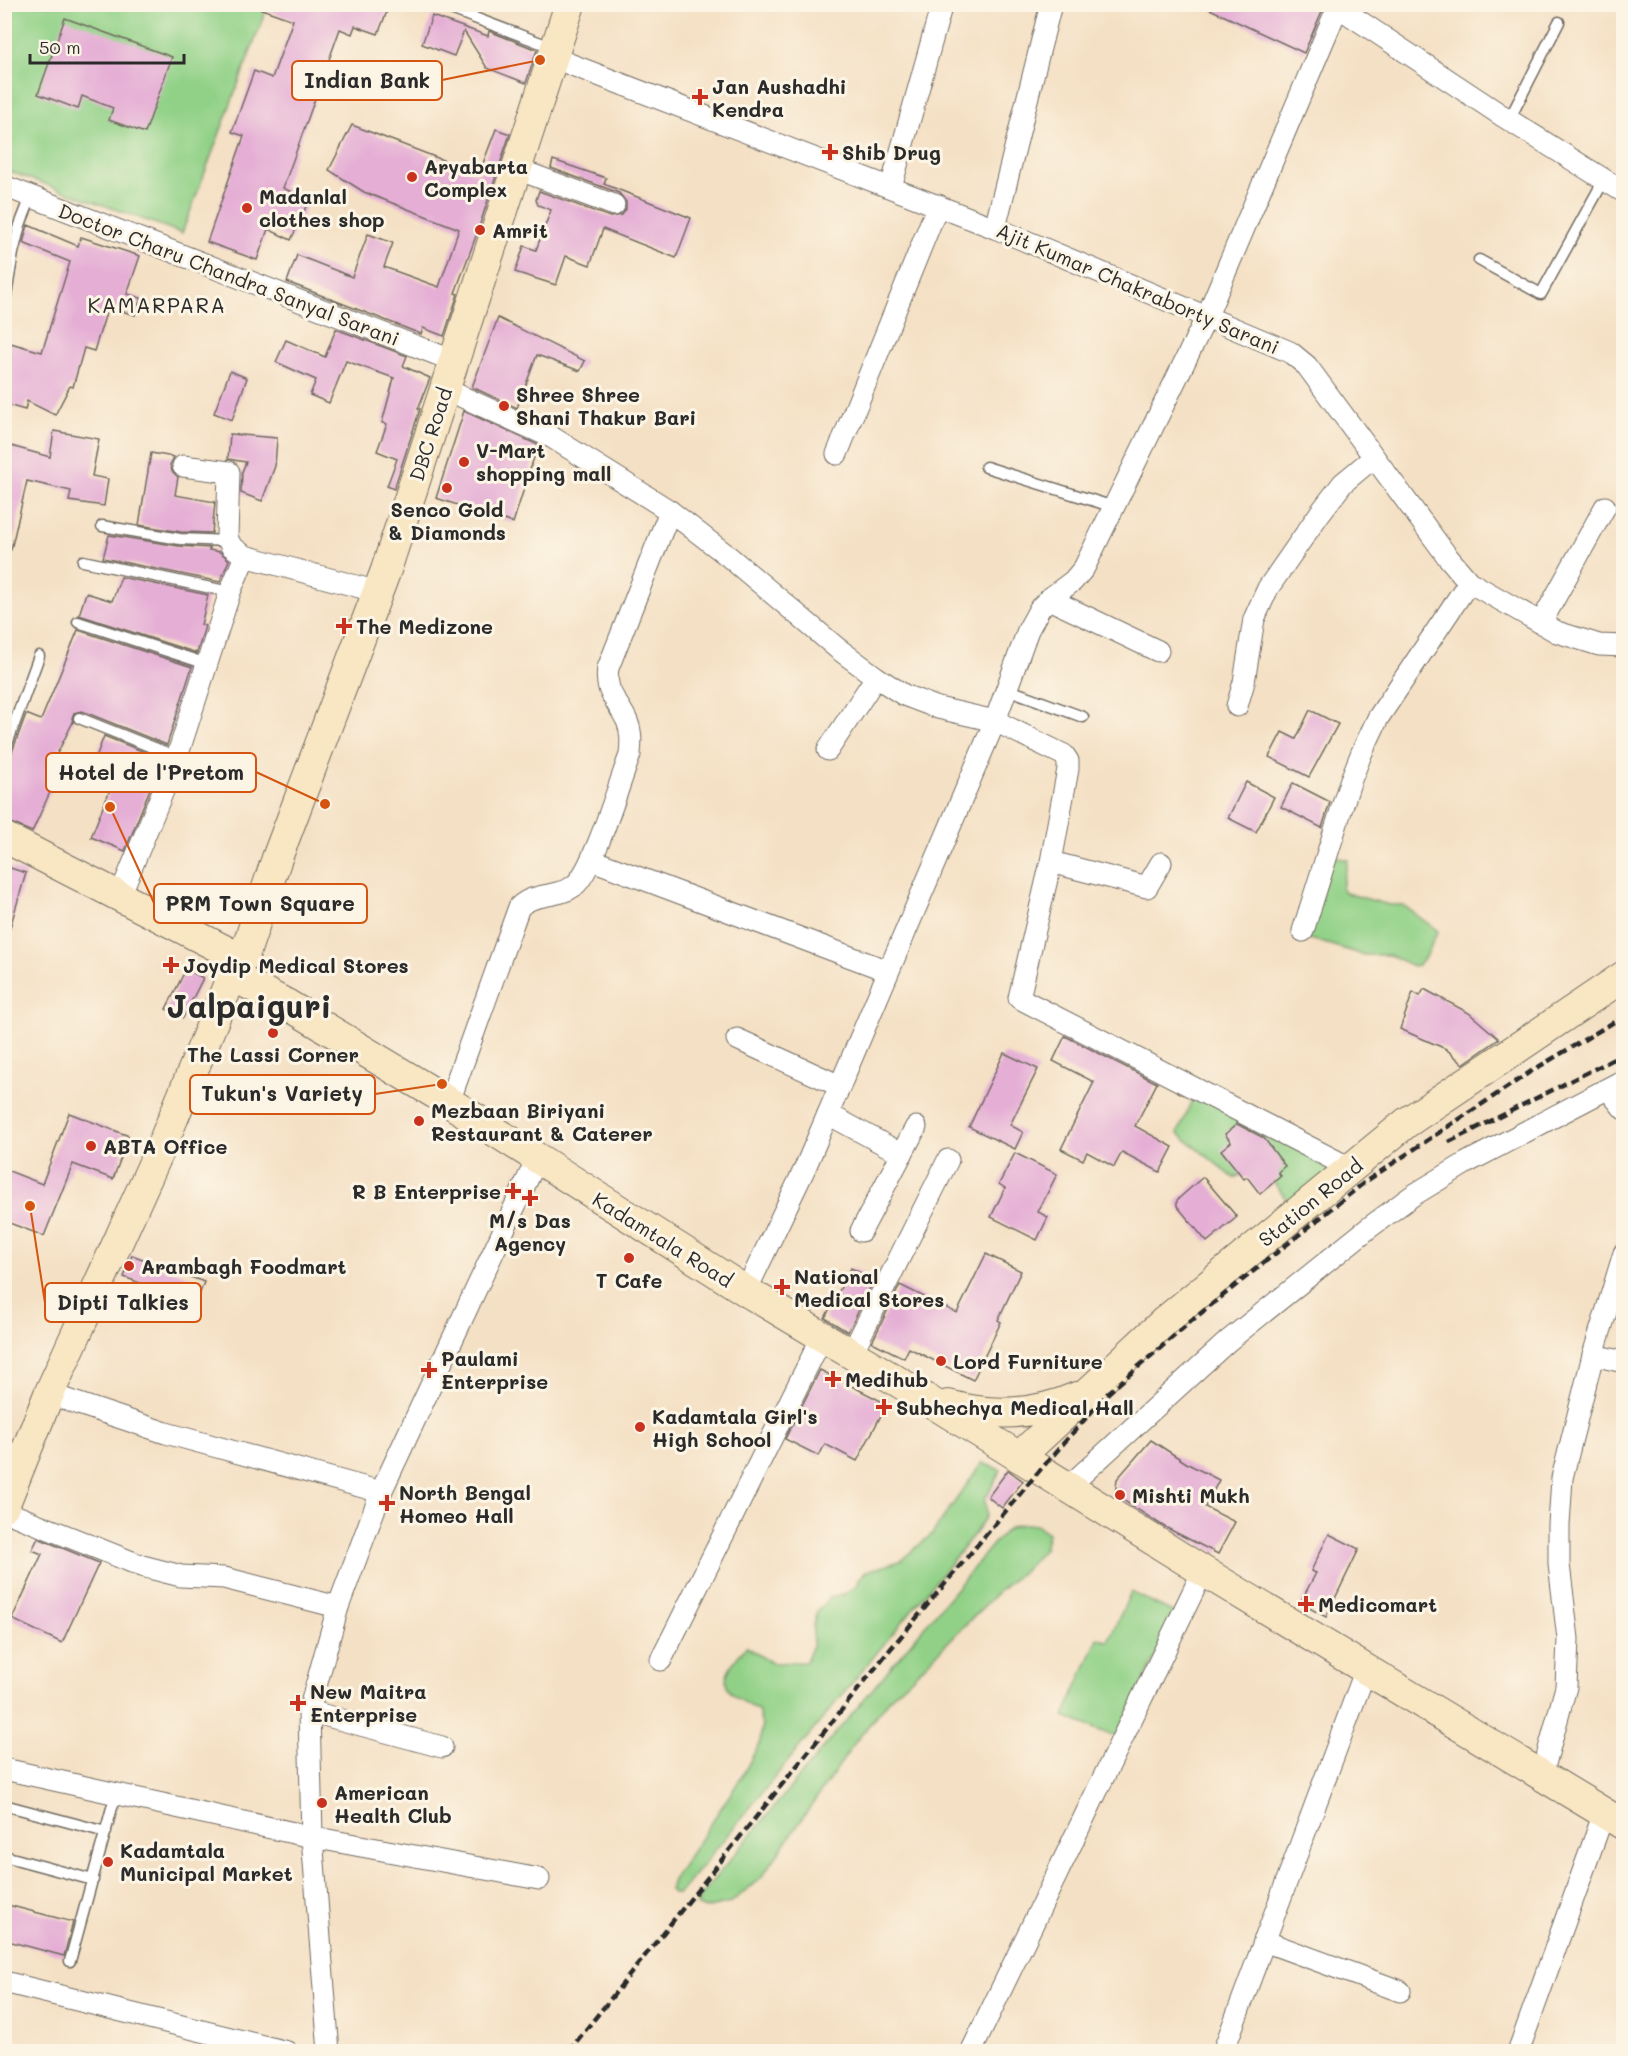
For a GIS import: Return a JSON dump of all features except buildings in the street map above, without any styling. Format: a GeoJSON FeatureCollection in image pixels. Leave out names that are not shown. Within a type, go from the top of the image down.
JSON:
{"type":"FeatureCollection","features":[{"type":"Feature","properties":{"kind":"street","name":"DBC Road"},"geometry":{"type":"LineString","coordinates":[[44,1393],[165,1138],[232,965],[277,858],[378,592],[556,54],[570,4]]}},
{"type":"Feature","properties":{"kind":"street"},"geometry":{"type":"LineString","coordinates":[[891,187],[942,4]]}},
{"type":"Feature","properties":{"kind":"street"},"geometry":{"type":"LineString","coordinates":[[995,228],[1051,4]]}},
{"type":"Feature","properties":{"kind":"street"},"geometry":{"type":"LineString","coordinates":[[746,1291],[805,1168],[840,1086],[995,721],[1028,630],[1040,608],[1073,581],[1084,567],[1114,507],[1206,318],[1339,6],[1509,120],[1623,192]]}},
{"type":"Feature","properties":{"kind":"street","name":"Ajit Kumar Chakraborty Sarani"},"geometry":{"type":"LineString","coordinates":[[556,54],[995,228],[1281,348],[1302,361],[1459,572],[1469,582],[1557,632],[1599,645],[1623,646]]}},
{"type":"Feature","properties":{"kind":"street"},"geometry":{"type":"LineString","coordinates":[[517,169],[614,205]]}},
{"type":"Feature","properties":{"kind":"street","name":"Doctor Charu Chandra Sanyal Sarani"},"geometry":{"type":"LineString","coordinates":[[4,186],[454,361]]}},
{"type":"Feature","properties":{"kind":"street"},"geometry":{"type":"LineString","coordinates":[[837,454],[938,205]]}},
{"type":"Feature","properties":{"kind":"street"},"geometry":{"type":"LineString","coordinates":[[445,389],[554,438],[670,511],[729,556],[810,626],[876,677],[920,702],[995,721],[1056,750],[1068,761],[1051,862],[1019,998],[1352,1169]]}},
{"type":"Feature","properties":{"kind":"street"},"geometry":{"type":"LineString","coordinates":[[1237,706],[1244,682],[1254,620],[1268,588],[1343,483],[1373,458]]}},
{"type":"Feature","properties":{"kind":"street"},"geometry":{"type":"LineString","coordinates":[[183,466],[229,472],[226,530],[228,541],[236,551],[245,556],[378,592]]}},
{"type":"Feature","properties":{"kind":"street"},"geometry":{"type":"LineString","coordinates":[[1541,623],[1605,507]]}},
{"type":"Feature","properties":{"kind":"street"},"geometry":{"type":"LineString","coordinates":[[449,1102],[519,907],[532,898],[573,887],[592,860],[630,755],[631,740],[628,723],[609,691],[606,681],[608,668],[670,511]]}},
{"type":"Feature","properties":{"kind":"street"},"geometry":{"type":"LineString","coordinates":[[119,897],[177,757],[230,592],[245,556]]}},
{"type":"Feature","properties":{"kind":"street"},"geometry":{"type":"LineString","coordinates":[[1304,931],[1350,782],[1378,718],[1469,582]]}},
{"type":"Feature","properties":{"kind":"street"},"geometry":{"type":"LineString","coordinates":[[1049,599],[1158,651]]}},
{"type":"Feature","properties":{"kind":"street"},"geometry":{"type":"LineString","coordinates":[[828,750],[876,677]]}},
{"type":"Feature","properties":{"kind":"street","name":"Kadamtala Road"},"geometry":{"type":"LineString","coordinates":[[4,837],[72,870],[232,965],[288,1005],[449,1102],[746,1291],[1614,1819]]}},
{"type":"Feature","properties":{"kind":"street"},"geometry":{"type":"LineString","coordinates":[[592,860],[888,971]]}},
{"type":"Feature","properties":{"kind":"street"},"geometry":{"type":"LineString","coordinates":[[1051,862],[1147,887],[1161,863]]}},
{"type":"Feature","properties":{"kind":"street","name":"Station Road"},"geometry":{"type":"LineString","coordinates":[[1029,1463],[1086,1394],[1232,1265],[1406,1123],[1623,976]]}},
{"type":"Feature","properties":{"kind":"street"},"geometry":{"type":"LineString","coordinates":[[737,1039],[840,1086]]}},
{"type":"Feature","properties":{"kind":"street"},"geometry":{"type":"LineString","coordinates":[[1068,1487],[1228,1341],[1370,1227],[1413,1196],[1466,1163],[1616,1084],[1623,1109]]}},
{"type":"Feature","properties":{"kind":"street"},"geometry":{"type":"LineString","coordinates":[[828,1114],[902,1154]]}},
{"type":"Feature","properties":{"kind":"street"},"geometry":{"type":"LineString","coordinates":[[861,1231],[916,1127]]}},
{"type":"Feature","properties":{"kind":"street"},"geometry":{"type":"LineString","coordinates":[[329,2052],[312,1837],[309,1711],[338,1607],[381,1492],[537,1159]]}},
{"type":"Feature","properties":{"kind":"street"},"geometry":{"type":"LineString","coordinates":[[851,1355],[948,1160]]}},
{"type":"Feature","properties":{"kind":"street"},"geometry":{"type":"LineString","coordinates":[[1542,1775],[1566,1687],[1568,1639],[1559,1564],[1562,1478],[1593,1355],[1623,1253]]}},
{"type":"Feature","properties":{"kind":"street"},"geometry":{"type":"LineString","coordinates":[[661,1660],[822,1337]]}},
{"type":"Feature","properties":{"kind":"street"},"geometry":{"type":"LineString","coordinates":[[1593,1355],[1623,1362]]}},
{"type":"Feature","properties":{"kind":"street"},"geometry":{"type":"LineString","coordinates":[[897,1381],[939,1403],[985,1413],[1029,1411],[1086,1394]]}},
{"type":"Feature","properties":{"kind":"street"},"geometry":{"type":"LineString","coordinates":[[4,1476],[44,1393]]}},
{"type":"Feature","properties":{"kind":"street"},"geometry":{"type":"LineString","coordinates":[[44,1393],[166,1433],[381,1492]]}},
{"type":"Feature","properties":{"kind":"street"},"geometry":{"type":"LineString","coordinates":[[4,1506],[44,1393]]}},
{"type":"Feature","properties":{"kind":"street"},"geometry":{"type":"LineString","coordinates":[[4,1511],[163,1573],[224,1578],[338,1607]]}},
{"type":"Feature","properties":{"kind":"street"},"geometry":{"type":"LineString","coordinates":[[971,2052],[1203,1571]]}},
{"type":"Feature","properties":{"kind":"street"},"geometry":{"type":"LineString","coordinates":[[1223,2052],[1366,1669]]}},
{"type":"Feature","properties":{"kind":"street"},"geometry":{"type":"LineString","coordinates":[[309,1711],[442,1747]]}},
{"type":"Feature","properties":{"kind":"street"},"geometry":{"type":"LineString","coordinates":[[4,1769],[312,1837],[539,1880]]}},
{"type":"Feature","properties":{"kind":"street"},"geometry":{"type":"LineString","coordinates":[[1518,2052],[1614,1819]]}},
{"type":"Feature","properties":{"kind":"street"},"geometry":{"type":"LineString","coordinates":[[1264,1941],[1400,1991]]}},
{"type":"Feature","properties":{"kind":"street"},"geometry":{"type":"LineString","coordinates":[[4,1982],[287,2052]]}},
{"type":"Feature","properties":{"kind":"lane"},"geometry":{"type":"LineString","coordinates":[[443,6],[556,54]]}},
{"type":"Feature","properties":{"kind":"lane"},"geometry":{"type":"LineString","coordinates":[[1509,120],[1559,22]]}},
{"type":"Feature","properties":{"kind":"lane"},"geometry":{"type":"LineString","coordinates":[[1479,260],[1541,294],[1604,180]]}},
{"type":"Feature","properties":{"kind":"lane"},"geometry":{"type":"LineString","coordinates":[[4,307],[20,225],[32,197]]}},
{"type":"Feature","properties":{"kind":"lane"},"geometry":{"type":"LineString","coordinates":[[986,467],[1114,507]]}},
{"type":"Feature","properties":{"kind":"lane"},"geometry":{"type":"LineString","coordinates":[[102,526],[180,539],[228,541]]}},
{"type":"Feature","properties":{"kind":"lane"},"geometry":{"type":"LineString","coordinates":[[83,561],[230,592]]}},
{"type":"Feature","properties":{"kind":"lane"},"geometry":{"type":"LineString","coordinates":[[78,622],[207,664]]}},
{"type":"Feature","properties":{"kind":"lane"},"geometry":{"type":"LineString","coordinates":[[4,752],[39,656]]}},
{"type":"Feature","properties":{"kind":"lane"},"geometry":{"type":"LineString","coordinates":[[1007,689],[1083,717]]}},
{"type":"Feature","properties":{"kind":"lane"},"geometry":{"type":"LineString","coordinates":[[79,718],[177,757]]}},
{"type":"Feature","properties":{"kind":"lane"},"geometry":{"type":"LineString","coordinates":[[70,1961],[116,1793]]}},
{"type":"Feature","properties":{"kind":"lane"},"geometry":{"type":"LineString","coordinates":[[4,1805],[106,1832]]}},
{"type":"Feature","properties":{"kind":"lane"},"geometry":{"type":"LineString","coordinates":[[4,1856],[93,1880]]}},
{"type":"Feature","properties":{"kind":"green space"},"geometry":{"type":"Polygon","coordinates":[[[5,5],[268,5],[182,233],[5,170],[5,5]]]}},
{"type":"Feature","properties":{"kind":"green space"},"geometry":{"type":"Polygon","coordinates":[[[1333,856],[1348,860],[1342,888],[1346,893],[1389,905],[1403,905],[1438,931],[1419,965],[1413,966],[1389,955],[1364,955],[1307,938],[1333,856]]]}},
{"type":"Feature","properties":{"kind":"green space"},"geometry":{"type":"Polygon","coordinates":[[[1196,1091],[1339,1165],[1289,1203],[1261,1165],[1234,1178],[1178,1133],[1196,1091]]]}},
{"type":"Feature","properties":{"kind":"green space"},"geometry":{"type":"Polygon","coordinates":[[[982,1463],[1001,1470],[985,1499],[986,1516],[975,1533],[679,1894],[673,1894],[670,1890],[673,1880],[741,1778],[760,1742],[762,1726],[758,1710],[736,1697],[726,1684],[730,1668],[736,1658],[746,1647],[772,1663],[806,1662],[813,1645],[813,1625],[817,1612],[829,1598],[845,1594],[857,1585],[860,1577],[867,1571],[900,1561],[932,1534],[982,1463]]]}},
{"type":"Feature","properties":{"kind":"green space"},"geometry":{"type":"Polygon","coordinates":[[[1036,1525],[1048,1533],[1044,1549],[1028,1567],[998,1592],[893,1695],[856,1741],[762,1877],[730,1903],[705,1909],[697,1905],[700,1896],[1000,1536],[1011,1527],[1036,1525]]]}},
{"type":"Feature","properties":{"kind":"green space"},"geometry":{"type":"Polygon","coordinates":[[[1131,1592],[1177,1614],[1116,1737],[1064,1716],[1098,1638],[1108,1642],[1131,1592]]]}},
{"type":"Feature","properties":{"kind":"railway"},"geometry":{"type":"LineString","coordinates":[[568,2052],[888,1652],[1040,1470],[1108,1393],[1196,1317],[1365,1182],[1530,1072],[1624,1016]]}},
{"type":"Feature","properties":{"kind":"railway"},"geometry":{"type":"LineString","coordinates":[[1449,1142],[1624,1054]]}},
{"type":"Feature","properties":{"kind":"place","name":"Indian Bank"},"geometry":{"type":"Point","coordinates":[540,60]}},
{"type":"Feature","properties":{"kind":"place","name":"Jan Aushadhi Kendra"},"geometry":{"type":"Point","coordinates":[700,97]}},
{"type":"Feature","properties":{"kind":"place","name":"Shib Drug"},"geometry":{"type":"Point","coordinates":[830,152]}},
{"type":"Feature","properties":{"kind":"place","name":"Aryabarta Complex"},"geometry":{"type":"Point","coordinates":[412,177]}},
{"type":"Feature","properties":{"kind":"place","name":"Madanlal clothes shop"},"geometry":{"type":"Point","coordinates":[247,208]}},
{"type":"Feature","properties":{"kind":"place","name":"Amrit"},"geometry":{"type":"Point","coordinates":[480,230]}},
{"type":"Feature","properties":{"kind":"place","name":"Shree Shree Shani Thakur Bari"},"geometry":{"type":"Point","coordinates":[504,406]}},
{"type":"Feature","properties":{"kind":"place","name":"V-Mart shopping mall"},"geometry":{"type":"Point","coordinates":[464,462]}},
{"type":"Feature","properties":{"kind":"place","name":"Senco Gold & Diamonds"},"geometry":{"type":"Point","coordinates":[447,488]}},
{"type":"Feature","properties":{"kind":"place","name":"The Medizone"},"geometry":{"type":"Point","coordinates":[344,626]}},
{"type":"Feature","properties":{"kind":"place","name":"Hotel de l'Pretom"},"geometry":{"type":"Point","coordinates":[325,804]}},
{"type":"Feature","properties":{"kind":"place","name":"PRM Town Square"},"geometry":{"type":"Point","coordinates":[110,807]}},
{"type":"Feature","properties":{"kind":"place","name":"Joydip Medical Stores"},"geometry":{"type":"Point","coordinates":[171,965]}},
{"type":"Feature","properties":{"kind":"place","name":"The Lassi Corner"},"geometry":{"type":"Point","coordinates":[273,1033]}},
{"type":"Feature","properties":{"kind":"place","name":"Tukun's Variety"},"geometry":{"type":"Point","coordinates":[442,1084]}},
{"type":"Feature","properties":{"kind":"place","name":"Mezbaan Biriyani Restaurant & Caterer"},"geometry":{"type":"Point","coordinates":[419,1121]}},
{"type":"Feature","properties":{"kind":"place","name":"ABTA Office"},"geometry":{"type":"Point","coordinates":[91,1146]}},
{"type":"Feature","properties":{"kind":"place","name":"R B Enterprise"},"geometry":{"type":"Point","coordinates":[513,1191]}},
{"type":"Feature","properties":{"kind":"place","name":"M/s Das Agency"},"geometry":{"type":"Point","coordinates":[530,1198]}},
{"type":"Feature","properties":{"kind":"place","name":"Dipti Talkies"},"geometry":{"type":"Point","coordinates":[30,1206]}},
{"type":"Feature","properties":{"kind":"place","name":"T Cafe"},"geometry":{"type":"Point","coordinates":[629,1258]}},
{"type":"Feature","properties":{"kind":"place","name":"Arambagh Foodmart"},"geometry":{"type":"Point","coordinates":[129,1266]}},
{"type":"Feature","properties":{"kind":"place","name":"National Medical Stores"},"geometry":{"type":"Point","coordinates":[782,1287]}},
{"type":"Feature","properties":{"kind":"place","name":"Lord Furniture"},"geometry":{"type":"Point","coordinates":[941,1361]}},
{"type":"Feature","properties":{"kind":"place","name":"Paulami Enterprise"},"geometry":{"type":"Point","coordinates":[429,1370]}},
{"type":"Feature","properties":{"kind":"place","name":"Medihub"},"geometry":{"type":"Point","coordinates":[833,1379]}},
{"type":"Feature","properties":{"kind":"place","name":"Subhechya Medical Hall"},"geometry":{"type":"Point","coordinates":[884,1407]}},
{"type":"Feature","properties":{"kind":"place","name":"Kadamtala Girl's High School"},"geometry":{"type":"Point","coordinates":[640,1427]}},
{"type":"Feature","properties":{"kind":"place","name":"Mishti Mukh"},"geometry":{"type":"Point","coordinates":[1120,1495]}},
{"type":"Feature","properties":{"kind":"place","name":"North Bengal Homeo Hall"},"geometry":{"type":"Point","coordinates":[387,1503]}},
{"type":"Feature","properties":{"kind":"place","name":"Medicomart"},"geometry":{"type":"Point","coordinates":[1306,1604]}},
{"type":"Feature","properties":{"kind":"place","name":"New Maitra Enterprise"},"geometry":{"type":"Point","coordinates":[298,1703]}},
{"type":"Feature","properties":{"kind":"place","name":"American Health Club"},"geometry":{"type":"Point","coordinates":[322,1803]}},
{"type":"Feature","properties":{"kind":"place","name":"Kadamtala Municipal Market"},"geometry":{"type":"Point","coordinates":[108,1862]}},
{"type":"Feature","properties":{"kind":"district","name":"KAMARPARA"},"geometry":{"type":"Point","coordinates":[157,304]}},
{"type":"Feature","properties":{"kind":"district","name":"Jalpaiguri"},"geometry":{"type":"Point","coordinates":[249,1005]}}]}
